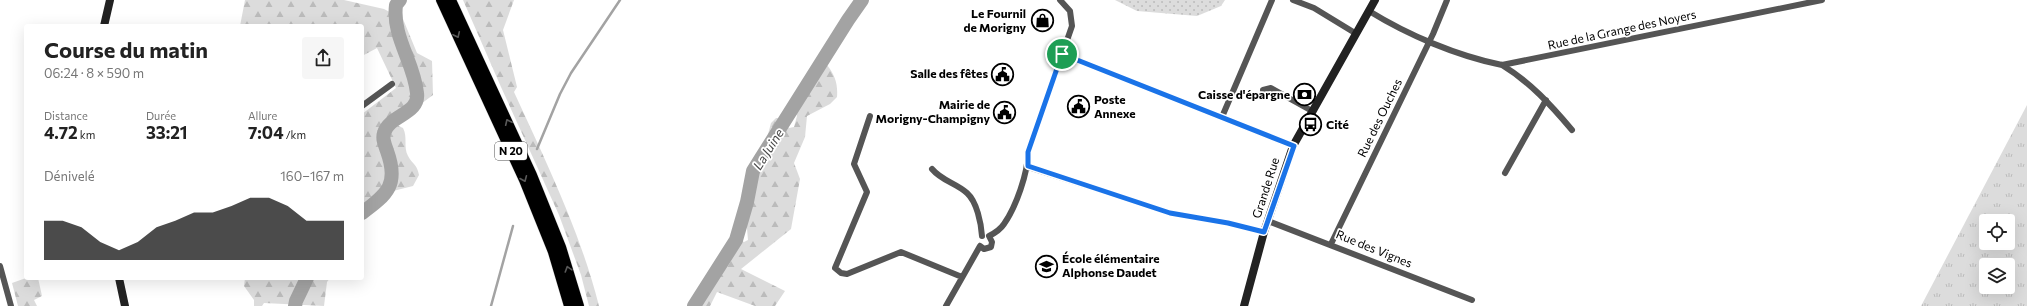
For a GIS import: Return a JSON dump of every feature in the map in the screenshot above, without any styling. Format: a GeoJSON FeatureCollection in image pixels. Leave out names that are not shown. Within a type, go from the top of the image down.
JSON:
{"type":"FeatureCollection","features":[{"type":"Feature","properties":{"kind":"main road"},"geometry":{"type":"LineString","coordinates":[[104,24],[110,0]]}},
{"type":"Feature","properties":{"kind":"main road","name":"N 20"},"geometry":{"type":"LineString","coordinates":[[441,0],[524,180],[553,252],[569,306]]}},
{"type":"Feature","properties":{"kind":"main road","name":"N 20"},"geometry":{"type":"LineString","coordinates":[[451,0],[532,175],[561,247],[579,306]]}},
{"type":"Feature","properties":{"kind":"main road","name":"Grande Rue"},"geometry":{"type":"LineString","coordinates":[[1244,306],[1264,232],[1294,146],[1355,33],[1375,0]]}},
{"type":"Feature","properties":{"kind":"main road"},"geometry":{"type":"LineString","coordinates":[[119,280],[125,306]]}},
{"type":"Feature","properties":{"kind":"street"},"geometry":{"type":"LineString","coordinates":[[982,236],[989,236],[998,231],[1004,225],[1028,166],[1028,152],[1072,26],[1070,11],[1060,0]]}},
{"type":"Feature","properties":{"kind":"street"},"geometry":{"type":"LineString","coordinates":[[1222,117],[1272,0]]}},
{"type":"Feature","properties":{"kind":"street"},"geometry":{"type":"LineString","coordinates":[[1293,0],[1314,8],[1355,33]]}},
{"type":"Feature","properties":{"kind":"street","name":"Rue des Ouches"},"geometry":{"type":"LineString","coordinates":[[1331,244],[1429,41],[1447,0]]}},
{"type":"Feature","properties":{"kind":"street","name":"Rue de la Grange des Noyers"},"geometry":{"type":"LineString","coordinates":[[1369,10],[1429,41],[1476,60],[1502,65],[1822,0]]}},
{"type":"Feature","properties":{"kind":"street"},"geometry":{"type":"LineString","coordinates":[[1062,54],[1294,146]]}},
{"type":"Feature","properties":{"kind":"street"},"geometry":{"type":"LineString","coordinates":[[1502,65],[1516,74],[1546,100],[1572,130]]}},
{"type":"Feature","properties":{"kind":"street"},"geometry":{"type":"LineString","coordinates":[[364,105],[392,84]]}},
{"type":"Feature","properties":{"kind":"street"},"geometry":{"type":"LineString","coordinates":[[1263,90],[1271,88],[1312,111]]}},
{"type":"Feature","properties":{"kind":"street"},"geometry":{"type":"LineString","coordinates":[[1505,173],[1546,100]]}},
{"type":"Feature","properties":{"kind":"street"},"geometry":{"type":"LineString","coordinates":[[870,116],[854,164],[867,192],[835,268],[841,273],[847,274],[901,252],[962,277]]}},
{"type":"Feature","properties":{"kind":"street"},"geometry":{"type":"LineString","coordinates":[[1028,166],[1170,213],[1228,223],[1264,232]]}},
{"type":"Feature","properties":{"kind":"street"},"geometry":{"type":"LineString","coordinates":[[932,169],[939,177],[968,193],[980,217],[982,236],[979,240],[980,246],[946,306]]}},
{"type":"Feature","properties":{"kind":"street","name":"Rue des Vignes"},"geometry":{"type":"LineString","coordinates":[[1268,221],[1331,244],[1472,300]]}},
{"type":"Feature","properties":{"kind":"street"},"geometry":{"type":"LineString","coordinates":[[980,246],[984,248],[991,246],[992,240],[989,236]]}},
{"type":"Feature","properties":{"kind":"street"},"geometry":{"type":"LineString","coordinates":[[0,266],[11,306]]}},
{"type":"Feature","properties":{"kind":"green space"},"geometry":{"type":"Polygon","coordinates":[[[245,0],[344,0],[384,9],[403,19],[417,53],[432,61],[433,95],[394,124],[403,128],[407,153],[418,171],[419,175],[413,186],[393,191],[383,202],[364,216],[364,112],[396,88],[377,48],[364,55],[364,24],[240,24],[245,0]]]}},
{"type":"Feature","properties":{"kind":"green space"},"geometry":{"type":"Polygon","coordinates":[[[463,0],[514,0],[503,30],[517,87],[514,92],[572,224],[599,306],[589,306],[581,275],[559,215],[463,0]]]}},
{"type":"Feature","properties":{"kind":"green space"},"geometry":{"type":"Polygon","coordinates":[[[1115,0],[1225,0],[1221,6],[1197,16],[1137,11],[1115,0]]]}},
{"type":"Feature","properties":{"kind":"green space"},"geometry":{"type":"Polygon","coordinates":[[[827,65],[835,80],[837,97],[830,104],[807,116],[805,137],[794,163],[800,179],[791,229],[741,269],[785,291],[775,306],[755,306],[717,292],[710,306],[697,306],[704,297],[710,285],[710,275],[730,239],[734,236],[744,242],[748,240],[746,217],[747,176],[755,155],[767,138],[771,123],[776,118],[779,118],[789,128],[794,127],[797,116],[795,109],[796,93],[802,85],[827,65]]]}},
{"type":"Feature","properties":{"kind":"green space"},"geometry":{"type":"Polygon","coordinates":[[[2027,105],[2027,306],[1921,306],[2027,105]]]}},
{"type":"Feature","properties":{"kind":"green space"},"geometry":{"type":"Polygon","coordinates":[[[24,279],[24,280],[38,280],[42,296],[34,300],[37,306],[18,306],[12,283],[24,279]]]}},
{"type":"Feature","properties":{"kind":"green space"},"geometry":{"type":"Polygon","coordinates":[[[245,280],[328,280],[324,306],[264,303],[262,306],[254,306],[254,300],[244,286],[245,280]]]}},
{"type":"Feature","properties":{"kind":"waterway"},"geometry":{"type":"LineString","coordinates":[[364,211],[379,200],[389,187],[391,180],[392,172],[383,138],[384,133],[387,127],[414,106],[417,100],[412,71],[397,28],[396,5],[400,0]]}},
{"type":"Feature","properties":{"kind":"waterway"},"geometry":{"type":"LineString","coordinates":[[537,149],[560,94],[571,73],[620,0]]}},
{"type":"Feature","properties":{"kind":"waterway","name":"La Juine"},"geometry":{"type":"LineString","coordinates":[[694,306],[736,240],[747,202],[753,171],[862,0]]}},
{"type":"Feature","properties":{"kind":"waterway"},"geometry":{"type":"LineString","coordinates":[[491,306],[513,226]]}},
{"type":"Feature","properties":{"kind":"waterway"},"geometry":{"type":"LineString","coordinates":[[295,306],[306,280]]}},
{"type":"Feature","properties":{"kind":"place","name":"Le Fournil de Morigny"},"geometry":{"type":"Point","coordinates":[1042,21]}},
{"type":"Feature","properties":{"kind":"place","name":"Salle des fêtes"},"geometry":{"type":"Point","coordinates":[1003,74]}},
{"type":"Feature","properties":{"kind":"place","name":"Caisse d'épargne"},"geometry":{"type":"Point","coordinates":[1305,95]}},
{"type":"Feature","properties":{"kind":"place","name":"Poste Annexe"},"geometry":{"type":"Point","coordinates":[1079,107]}},
{"type":"Feature","properties":{"kind":"place","name":"Mairie de Morigny-Champigny"},"geometry":{"type":"Point","coordinates":[1005,112]}},
{"type":"Feature","properties":{"kind":"place","name":"Cité"},"geometry":{"type":"Point","coordinates":[1310,125]}},
{"type":"Feature","properties":{"kind":"place","name":"École élémentaire Alphonse Daudet"},"geometry":{"type":"Point","coordinates":[1046,266]}},
{"type":"Feature","properties":{"kind":"route"},"geometry":{"type":"LineString","coordinates":[[1062,54],[1251,127],[1294,146],[1264,232],[1228,223],[1170,213],[1028,166],[1028,152],[1062,54]]}}]}
